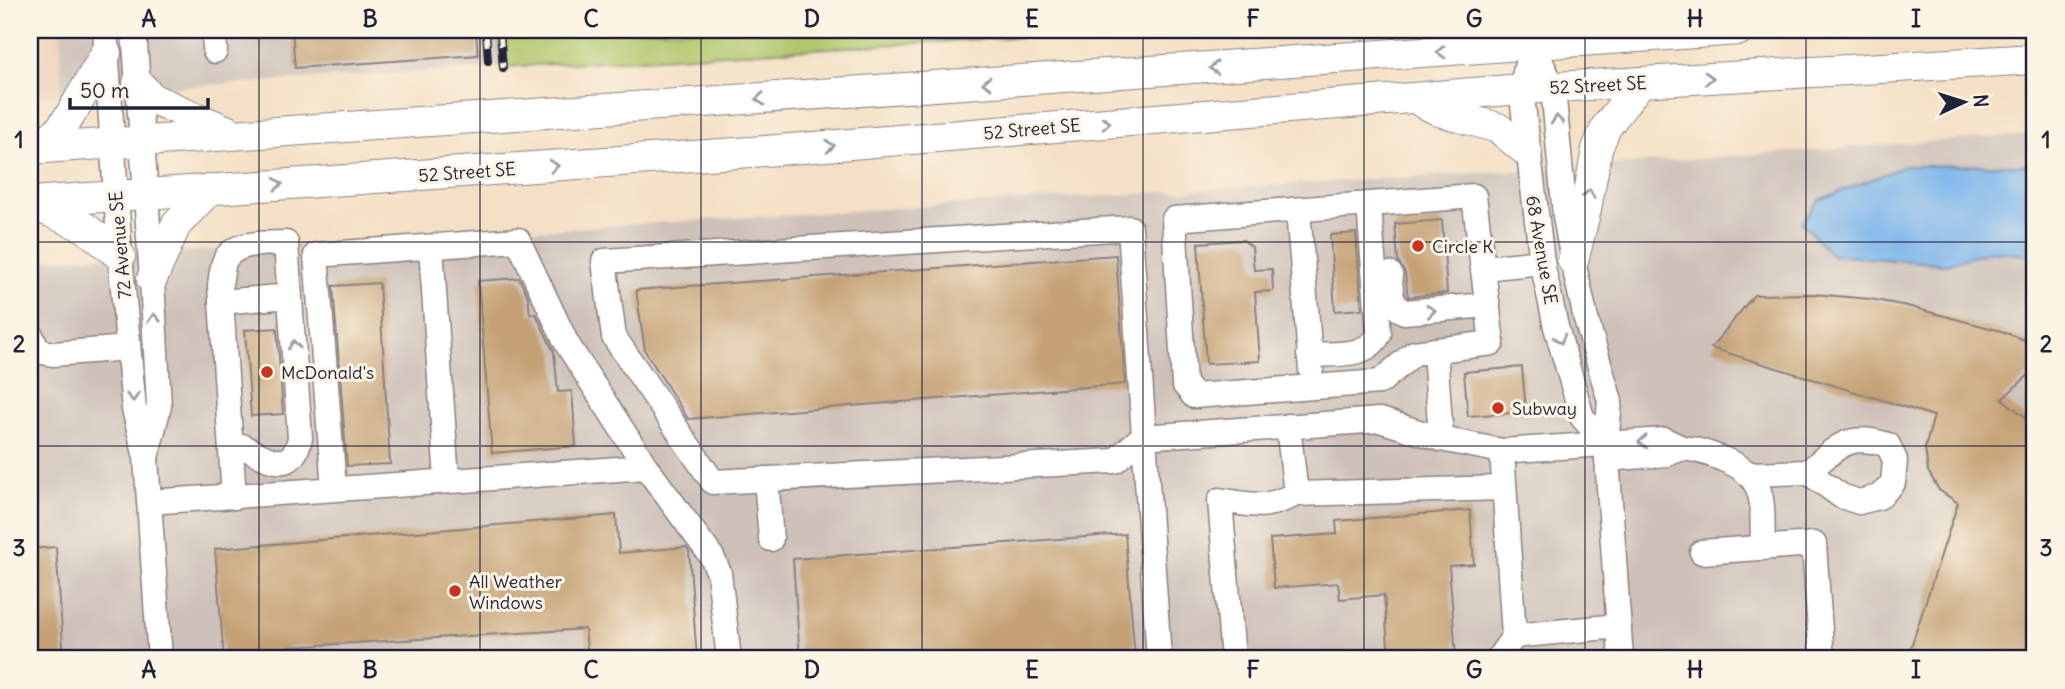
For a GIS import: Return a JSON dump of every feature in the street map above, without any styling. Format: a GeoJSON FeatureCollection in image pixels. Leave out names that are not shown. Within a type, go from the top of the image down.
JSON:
{"type":"FeatureCollection","features":[{"type":"Feature","properties":{"kind":"main road"},"geometry":{"type":"LineString","coordinates":[[34,149],[1533,37],[1739,30]]}},
{"type":"Feature","properties":{"kind":"main road"},"geometry":{"type":"LineString","coordinates":[[34,149],[60,130],[105,41]]}},
{"type":"Feature","properties":{"kind":"main road","name":"52 Street SE"},"geometry":{"type":"LineString","coordinates":[[30,202],[765,151],[1521,89],[2035,59]]}},
{"type":"Feature","properties":{"kind":"main road"},"geometry":{"type":"LineString","coordinates":[[1573,261],[1597,149],[1606,127],[1641,82]]}},
{"type":"Feature","properties":{"kind":"main road"},"geometry":{"type":"LineString","coordinates":[[138,83],[153,99],[238,134]]}},
{"type":"Feature","properties":{"kind":"main road"},"geometry":{"type":"LineString","coordinates":[[1415,98],[1439,111],[1498,128],[1527,152]]}},
{"type":"Feature","properties":{"kind":"main road"},"geometry":{"type":"LineString","coordinates":[[152,279],[176,225],[210,188]]}},
{"type":"Feature","properties":{"kind":"main road"},"geometry":{"type":"LineString","coordinates":[[30,202],[86,228],[120,256]]}},
{"type":"Feature","properties":{"kind":"street","name":"72 Avenue SE"},"geometry":{"type":"LineString","coordinates":[[126,142],[138,83],[134,30]]}},
{"type":"Feature","properties":{"kind":"street","name":"68 Avenue SE"},"geometry":{"type":"LineString","coordinates":[[1533,37],[1553,88],[1565,216],[1573,261],[1586,319],[1610,401],[1606,451],[1621,659]]}},
{"type":"Feature","properties":{"kind":"street","name":"68 Avenue SE"},"geometry":{"type":"LineString","coordinates":[[1533,37],[1521,89],[1542,262],[1556,327],[1582,416],[1606,451]]}},
{"type":"Feature","properties":{"kind":"street","name":"72 Avenue SE"},"geometry":{"type":"LineString","coordinates":[[105,41],[126,142],[130,195],[152,279],[159,406],[146,458]]}},
{"type":"Feature","properties":{"kind":"street","name":"72 Avenue SE"},"geometry":{"type":"LineString","coordinates":[[130,195],[120,256],[134,409],[146,458],[160,659]]}},
{"type":"Feature","properties":{"kind":"street"},"geometry":{"type":"LineString","coordinates":[[1474,197],[1492,343],[1414,353],[1380,382],[1194,396],[1184,384],[1174,219],[1377,204],[1474,197]]}},
{"type":"Feature","properties":{"kind":"street"},"geometry":{"type":"LineString","coordinates":[[1377,204],[1395,307],[1404,313],[1410,313],[1488,305]]}},
{"type":"Feature","properties":{"kind":"street"},"geometry":{"type":"LineString","coordinates":[[1310,355],[1366,350],[1379,334],[1377,204]]}},
{"type":"Feature","properties":{"kind":"street"},"geometry":{"type":"LineString","coordinates":[[1298,210],[1312,387]]}},
{"type":"Feature","properties":{"kind":"street"},"geometry":{"type":"LineString","coordinates":[[1159,659],[1142,436],[1130,228],[604,261],[614,337],[713,482],[1115,461],[1142,436],[1380,420],[1441,439],[1502,451],[1606,451],[1665,440],[1682,448],[1695,449],[1742,467],[1751,476],[1761,498],[1757,548]]}},
{"type":"Feature","properties":{"kind":"street"},"geometry":{"type":"LineString","coordinates":[[334,489],[316,255],[518,240],[567,344],[646,467],[712,556],[719,573],[729,659]]}},
{"type":"Feature","properties":{"kind":"street"},"geometry":{"type":"LineString","coordinates":[[234,496],[236,446],[220,285],[225,260],[234,250],[248,246],[286,243],[300,438],[286,443],[236,446]]}},
{"type":"Feature","properties":{"kind":"street"},"geometry":{"type":"LineString","coordinates":[[431,247],[447,481]]}},
{"type":"Feature","properties":{"kind":"street"},"geometry":{"type":"LineString","coordinates":[[1483,268],[1542,262]]}},
{"type":"Feature","properties":{"kind":"street"},"geometry":{"type":"LineString","coordinates":[[221,302],[290,296]]}},
{"type":"Feature","properties":{"kind":"street"},"geometry":{"type":"LineString","coordinates":[[30,333],[38,351],[53,354],[128,348]]}},
{"type":"Feature","properties":{"kind":"street"},"geometry":{"type":"LineString","coordinates":[[1435,350],[1441,439]]}},
{"type":"Feature","properties":{"kind":"street"},"geometry":{"type":"LineString","coordinates":[[1380,382],[1380,420]]}},
{"type":"Feature","properties":{"kind":"street"},"geometry":{"type":"LineString","coordinates":[[1288,426],[1296,494]]}},
{"type":"Feature","properties":{"kind":"street"},"geometry":{"type":"LineString","coordinates":[[1498,659],[1514,636],[1502,451]]}},
{"type":"Feature","properties":{"kind":"street"},"geometry":{"type":"LineString","coordinates":[[149,502],[646,467]]}},
{"type":"Feature","properties":{"kind":"street"},"geometry":{"type":"LineString","coordinates":[[1751,476],[1808,472]]}},
{"type":"Feature","properties":{"kind":"street"},"geometry":{"type":"LineString","coordinates":[[766,479],[771,539]]}},
{"type":"Feature","properties":{"kind":"street"},"geometry":{"type":"LineString","coordinates":[[1233,659],[1220,500],[1263,506],[1275,504],[1296,494],[1504,488]]}},
{"type":"Feature","properties":{"kind":"street"},"geometry":{"type":"LineString","coordinates":[[1702,552],[1814,544],[1822,659]]}},
{"type":"Feature","properties":{"kind":"street"},"geometry":{"type":"LineString","coordinates":[[1514,636],[1619,626]]}},
{"type":"Feature","properties":{"kind":"shaded area"},"geometry":{"type":"Polygon","coordinates":[[[30,30],[61,30],[61,94],[30,96],[30,30]]]}},
{"type":"Feature","properties":{"kind":"shaded area"},"geometry":{"type":"Polygon","coordinates":[[[61,30],[499,30],[502,67],[61,94],[61,30]]]}},
{"type":"Feature","properties":{"kind":"shaded area"},"geometry":{"type":"Polygon","coordinates":[[[1019,30],[1107,30],[1020,37],[1019,30]]]}},
{"type":"Feature","properties":{"kind":"shaded area"},"geometry":{"type":"Polygon","coordinates":[[[2035,134],[2035,659],[30,659],[30,261],[1626,164],[2035,134]]]}},
{"type":"Feature","properties":{"kind":"green space"},"geometry":{"type":"Polygon","coordinates":[[[499,30],[1019,30],[1020,37],[502,67],[499,30]]]}},
{"type":"Feature","properties":{"kind":"water"},"geometry":{"type":"Polygon","coordinates":[[[2035,165],[2035,256],[1991,251],[1947,264],[1830,255],[1802,222],[1819,200],[1905,166],[2035,165]]]}},
{"type":"Feature","properties":{"kind":"building"},"geometry":{"type":"Polygon","coordinates":[[[292,30],[476,30],[478,55],[295,68],[292,30]]]}},
{"type":"Feature","properties":{"kind":"building"},"geometry":{"type":"Polygon","coordinates":[[[1442,220],[1447,293],[1408,297],[1405,273],[1398,261],[1395,224],[1442,220]]]}},
{"type":"Feature","properties":{"kind":"building"},"geometry":{"type":"Polygon","coordinates":[[[1356,233],[1362,309],[1335,311],[1330,235],[1356,233]]]}},
{"type":"Feature","properties":{"kind":"building"},"geometry":{"type":"Polygon","coordinates":[[[1243,240],[1252,247],[1254,270],[1272,269],[1273,291],[1255,292],[1260,361],[1206,364],[1198,243],[1243,240]]]}},
{"type":"Feature","properties":{"kind":"building"},"geometry":{"type":"Polygon","coordinates":[[[1116,255],[1125,384],[688,419],[645,351],[636,290],[1116,255]]]}},
{"type":"Feature","properties":{"kind":"building"},"geometry":{"type":"Polygon","coordinates":[[[519,278],[528,296],[530,314],[536,314],[554,352],[558,392],[572,391],[576,446],[492,453],[478,281],[519,278]]]}},
{"type":"Feature","properties":{"kind":"building"},"geometry":{"type":"Polygon","coordinates":[[[379,283],[390,464],[347,466],[333,286],[379,283]]]}},
{"type":"Feature","properties":{"kind":"building"},"geometry":{"type":"Polygon","coordinates":[[[1813,294],[1870,299],[1907,306],[2001,331],[2035,344],[2035,369],[2002,399],[2024,416],[2035,440],[2035,659],[1907,659],[1958,503],[1939,490],[1928,471],[1925,448],[1934,416],[1711,348],[1754,295],[1813,294]]]}},
{"type":"Feature","properties":{"kind":"building","name":"McDonald's"},"geometry":{"type":"Polygon","coordinates":[[[277,328],[283,414],[251,416],[245,330],[277,328]]]}},
{"type":"Feature","properties":{"kind":"building"},"geometry":{"type":"Polygon","coordinates":[[[1522,367],[1526,412],[1468,416],[1464,372],[1522,367]]]}},
{"type":"Feature","properties":{"kind":"building"},"geometry":{"type":"Polygon","coordinates":[[[1470,510],[1474,564],[1449,566],[1456,656],[1389,659],[1384,595],[1340,599],[1338,583],[1274,588],[1270,539],[1337,534],[1336,521],[1470,510]]]}},
{"type":"Feature","properties":{"kind":"building","name":"All Weather Windows"},"geometry":{"type":"Polygon","coordinates":[[[616,515],[619,553],[686,547],[689,551],[697,659],[588,659],[585,629],[288,647],[290,659],[224,659],[215,549],[616,515]]]}},
{"type":"Feature","properties":{"kind":"building"},"geometry":{"type":"Polygon","coordinates":[[[1125,534],[1135,659],[800,659],[793,559],[1125,534]]]}},
{"type":"Feature","properties":{"kind":"building"},"geometry":{"type":"Polygon","coordinates":[[[56,547],[64,659],[30,659],[30,549],[56,547]]]}},
{"type":"Feature","properties":{"kind":"railway"},"geometry":{"type":"LineString","coordinates":[[486,30],[488,61]]}},
{"type":"Feature","properties":{"kind":"railway"},"geometry":{"type":"LineString","coordinates":[[500,30],[503,68]]}},
{"type":"Feature","properties":{"kind":"place","name":"Circle K"},"geometry":{"type":"Point","coordinates":[1418,246]}},
{"type":"Feature","properties":{"kind":"place","name":"McDonald's"},"geometry":{"type":"Point","coordinates":[267,372]}},
{"type":"Feature","properties":{"kind":"place","name":"Subway"},"geometry":{"type":"Point","coordinates":[1498,408]}},
{"type":"Feature","properties":{"kind":"place","name":"All Weather Windows"},"geometry":{"type":"Point","coordinates":[455,591]}}]}
